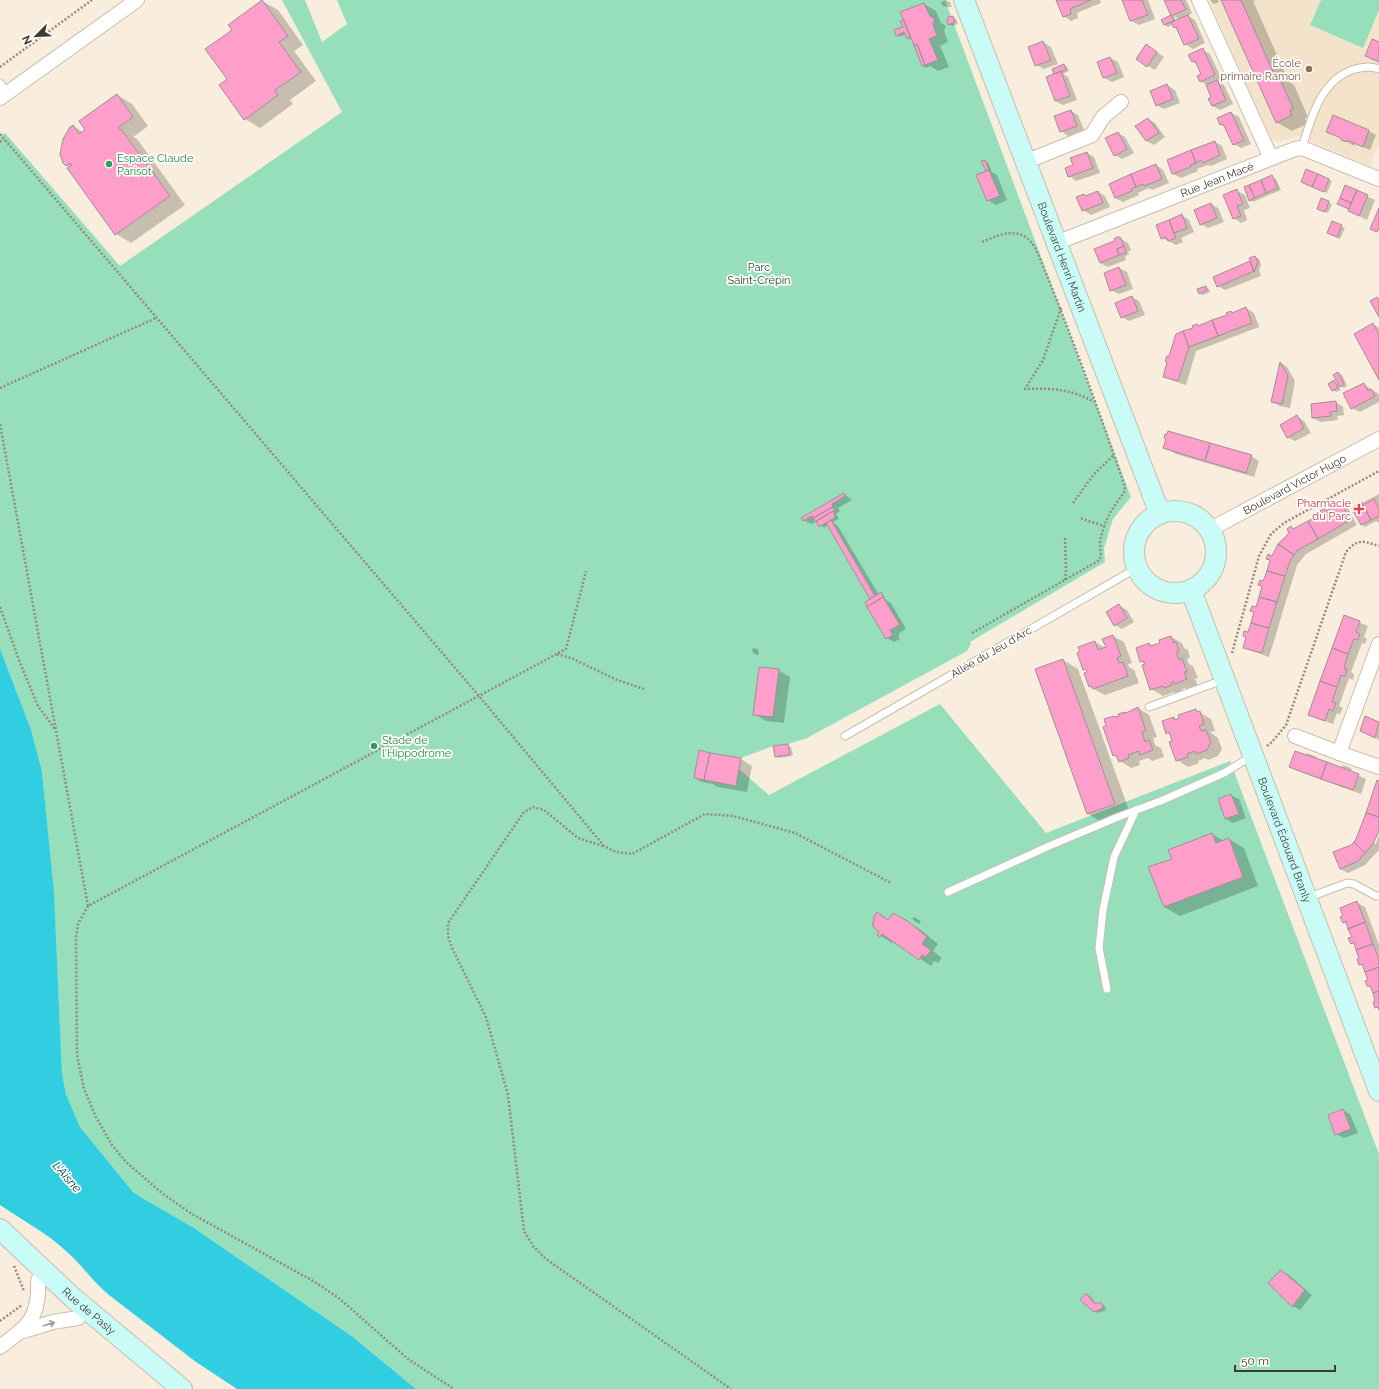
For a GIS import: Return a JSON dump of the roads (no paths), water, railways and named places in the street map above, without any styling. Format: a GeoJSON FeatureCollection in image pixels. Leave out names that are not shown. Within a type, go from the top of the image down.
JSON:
{"type":"FeatureCollection","features":[{"type":"Feature","properties":{"kind":"street"},"geometry":{"type":"LineString","coordinates":[[3,91],[137,0]]}},
{"type":"Feature","properties":{"kind":"street"},"geometry":{"type":"LineString","coordinates":[[1200,0],[1271,158]]}},
{"type":"Feature","properties":{"kind":"street","name":"Boulevard Henri Martin"},"geometry":{"type":"LineString","coordinates":[[969,2],[1025,162],[1160,514]]}},
{"type":"Feature","properties":{"kind":"street"},"geometry":{"type":"LineString","coordinates":[[1025,162],[1092,135],[1103,118],[1121,102]]}},
{"type":"Feature","properties":{"kind":"street"},"geometry":{"type":"LineString","coordinates":[[1302,148],[1379,179]]}},
{"type":"Feature","properties":{"kind":"street","name":"Rue Jean Macé"},"geometry":{"type":"LineString","coordinates":[[1056,243],[1271,158],[1302,148]]}},
{"type":"Feature","properties":{"kind":"street","name":"Boulevard Victor Hugo"},"geometry":{"type":"LineString","coordinates":[[1210,530],[1379,439]]}},
{"type":"Feature","properties":{"kind":"street"},"geometry":{"type":"LineString","coordinates":[[1177,510],[1191,514],[1202,521],[1210,530],[1216,545],[1216,558],[1212,571],[1204,582],[1190,590],[1180,593],[1167,593],[1154,588],[1144,579],[1137,568],[1133,554],[1135,541],[1141,528],[1151,518],[1163,512],[1177,510]]}},
{"type":"Feature","properties":{"kind":"street","name":"Boulevard Édouard Branly"},"geometry":{"type":"LineString","coordinates":[[1190,590],[1254,755],[1307,898],[1373,1057],[1379,1091]]}},
{"type":"Feature","properties":{"kind":"street"},"geometry":{"type":"LineString","coordinates":[[1339,752],[1379,644]]}},
{"type":"Feature","properties":{"kind":"street"},"geometry":{"type":"LineString","coordinates":[[1294,736],[1379,767]]}},
{"type":"Feature","properties":{"kind":"street","name":"Rue de Pasly"},"geometry":{"type":"LineString","coordinates":[[0,1230],[72,1297],[182,1389]]}},
{"type":"Feature","properties":{"kind":"street","name":"Rue de Pasly"},"geometry":{"type":"LineString","coordinates":[[4,1246],[31,1287],[78,1318],[129,1358],[182,1389]]}},
{"type":"Feature","properties":{"kind":"street"},"geometry":{"type":"LineString","coordinates":[[0,1347],[20,1332],[32,1318],[39,1297],[31,1287]]}},
{"type":"Feature","properties":{"kind":"street"},"geometry":{"type":"LineString","coordinates":[[20,1332],[53,1322],[78,1318]]}},
{"type":"Feature","properties":{"kind":"lane"},"geometry":{"type":"LineString","coordinates":[[1302,148],[1319,101],[1329,86],[1341,75],[1352,70],[1368,66],[1379,68]]}},
{"type":"Feature","properties":{"kind":"lane","name":"Allée du Jeu d'Arc"},"geometry":{"type":"LineString","coordinates":[[845,736],[1137,568]]}},
{"type":"Feature","properties":{"kind":"lane"},"geometry":{"type":"LineString","coordinates":[[1149,706],[1225,679]]}},
{"type":"Feature","properties":{"kind":"lane"},"geometry":{"type":"LineString","coordinates":[[948,892],[1049,846],[1163,800],[1224,773],[1254,755]]}},
{"type":"Feature","properties":{"kind":"lane"},"geometry":{"type":"LineString","coordinates":[[1107,989],[1099,948],[1103,910],[1114,857],[1136,810]]}},
{"type":"Feature","properties":{"kind":"lane"},"geometry":{"type":"LineString","coordinates":[[1307,898],[1347,883],[1354,884],[1376,896],[1379,896]]}},
{"type":"Feature","properties":{"kind":"water","name":"L'Aisne"},"geometry":{"type":"Polygon","coordinates":[[[0,649],[31,730],[42,772],[54,893],[62,1073],[66,1094],[80,1127],[133,1192],[194,1228],[353,1337],[416,1389],[237,1389],[196,1362],[109,1295],[59,1244],[0,1205],[0,649]]]}},
{"type":"Feature","properties":{"kind":"place","name":"École primaire Ramon"},"geometry":{"type":"Point","coordinates":[1309,69]}},
{"type":"Feature","properties":{"kind":"place","name":"Espace Claude Parisot"},"geometry":{"type":"Point","coordinates":[109,164]}},
{"type":"Feature","properties":{"kind":"place","name":"Pharmacie du Parc"},"geometry":{"type":"Point","coordinates":[1359,509]}},
{"type":"Feature","properties":{"kind":"place","name":"Stade de l'Hippodrome"},"geometry":{"type":"Point","coordinates":[374,746]}},
{"type":"Feature","properties":{"kind":"park label","name":"Parc Saint-Crépin"},"geometry":{"type":"Point","coordinates":[759,273]}}]}
